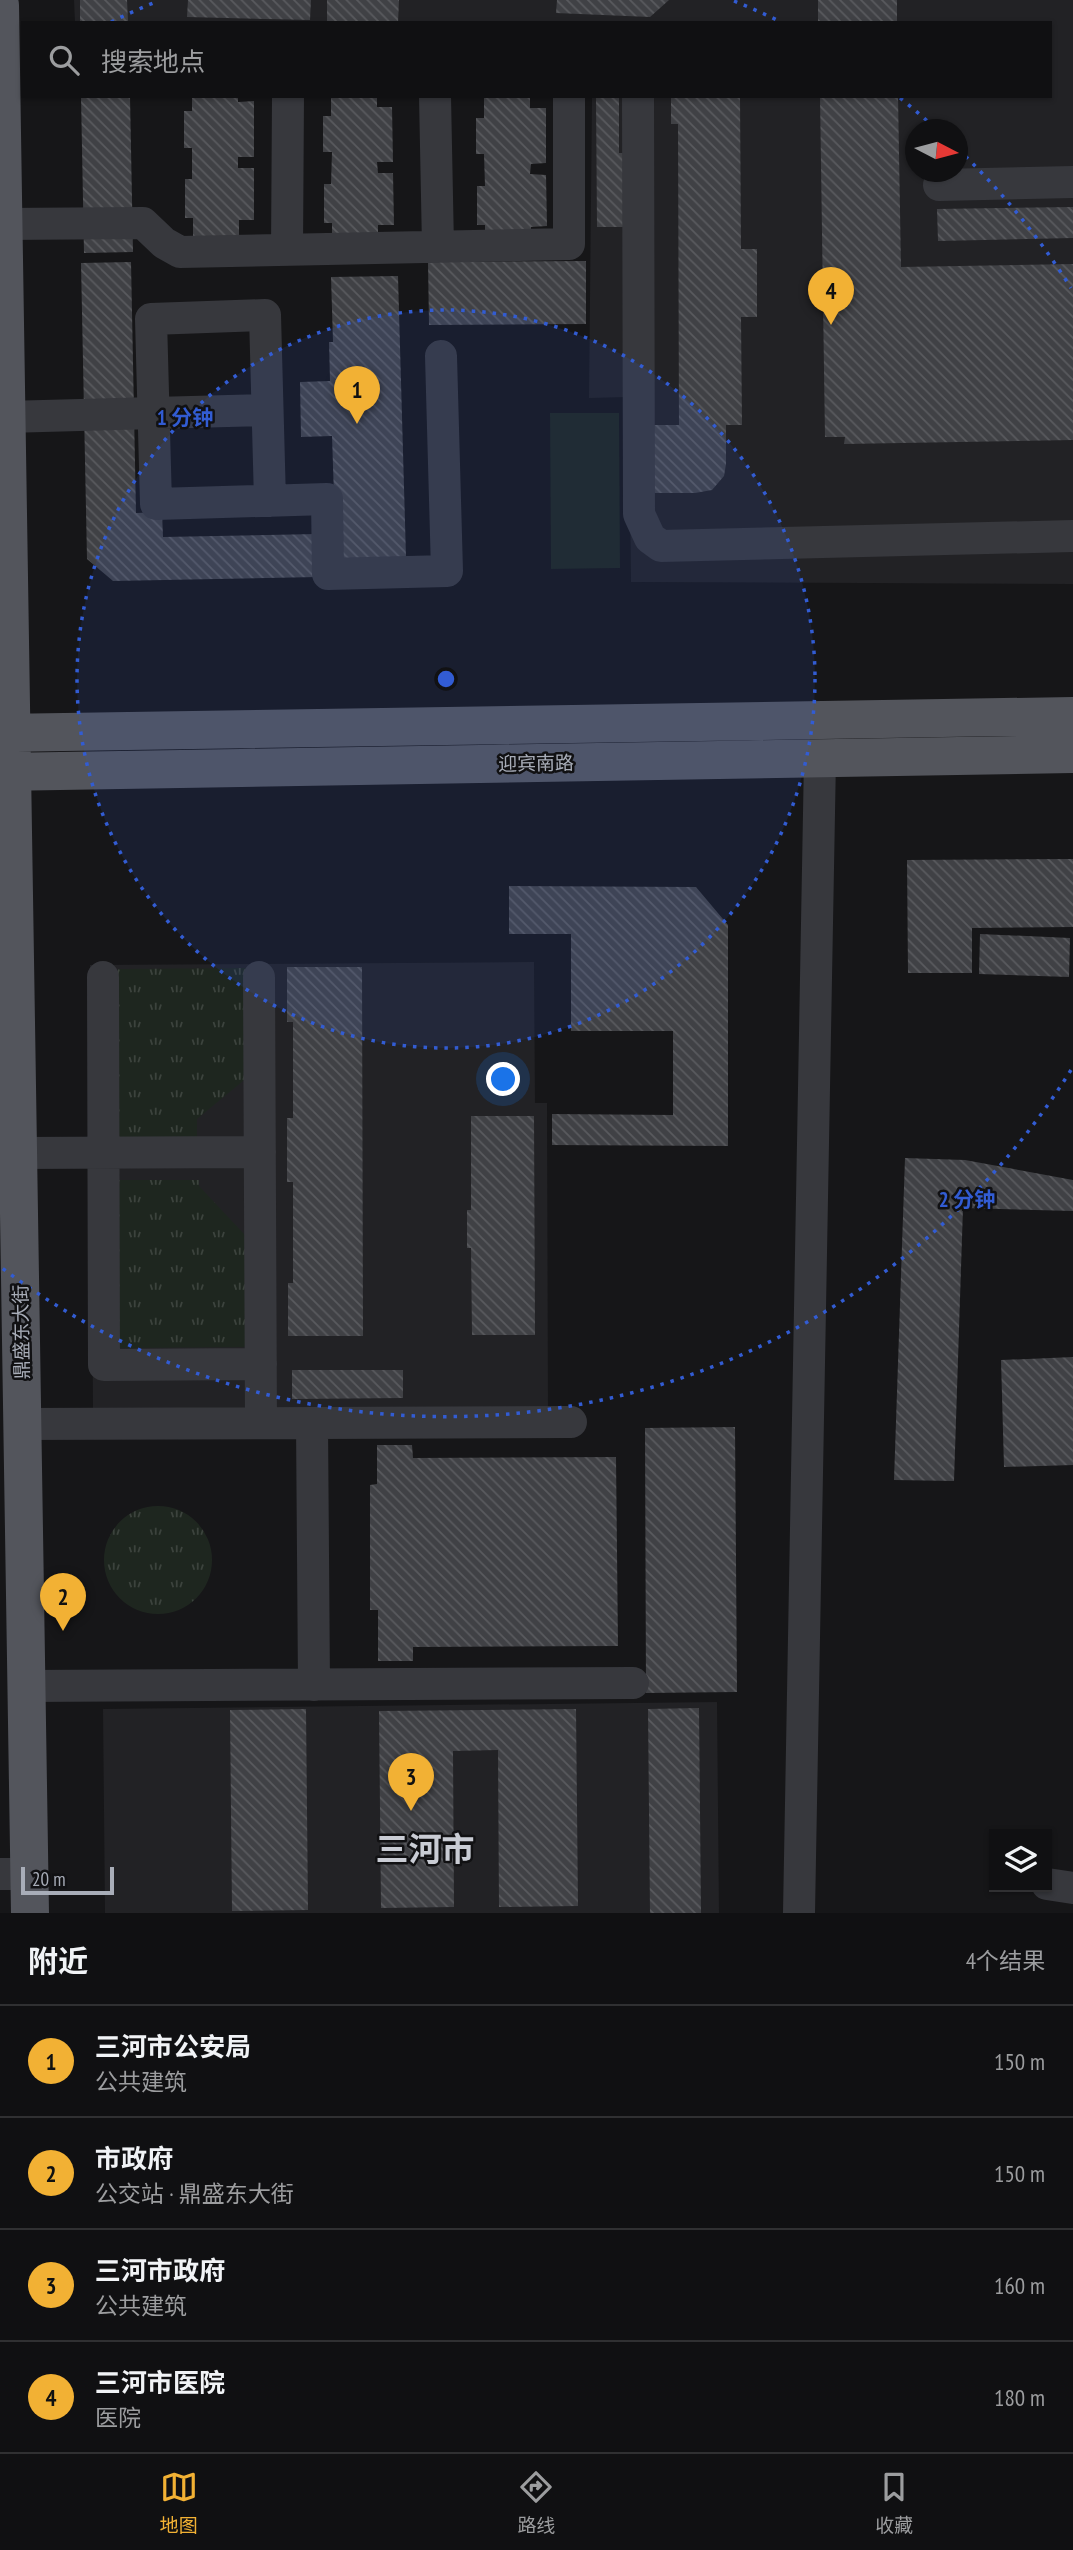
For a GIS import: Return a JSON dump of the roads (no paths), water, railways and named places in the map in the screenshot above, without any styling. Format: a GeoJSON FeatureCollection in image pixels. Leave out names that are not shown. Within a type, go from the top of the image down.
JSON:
{"type":"FeatureCollection","features":[{"type":"Feature","properties":{"kind":"main road","name":"鼎盛东大街"},"geometry":{"type":"LineString","coordinates":[[0,5],[6,417],[7,752],[22,1424],[12,1522],[26,1686],[15,1874],[30,1913]]}},
{"type":"Feature","properties":{"kind":"main road","name":"迎宾南路"},"geometry":{"type":"LineString","coordinates":[[7,752],[1073,716]]}},
{"type":"Feature","properties":{"kind":"main road","name":"迎宾南路"},"geometry":{"type":"LineString","coordinates":[[7,752],[820,758],[1073,754]]}},
{"type":"Feature","properties":{"kind":"street"},"geometry":{"type":"LineString","coordinates":[[287,250],[288,98]]}},
{"type":"Feature","properties":{"kind":"street"},"geometry":{"type":"LineString","coordinates":[[435,98],[438,247]]}},
{"type":"Feature","properties":{"kind":"street"},"geometry":{"type":"LineString","coordinates":[[3,224],[143,223],[164,243],[180,252],[569,244],[569,98]]}},
{"type":"Feature","properties":{"kind":"street"},"geometry":{"type":"LineString","coordinates":[[638,98],[639,514],[650,538],[661,546],[1073,536]]}},
{"type":"Feature","properties":{"kind":"street"},"geometry":{"type":"LineString","coordinates":[[939,185],[1073,182]]}},
{"type":"Feature","properties":{"kind":"street"},"geometry":{"type":"LineString","coordinates":[[270,501],[265,315],[151,319],[156,504],[270,501],[327,499],[328,574],[447,571],[441,356]]}},
{"type":"Feature","properties":{"kind":"street"},"geometry":{"type":"LineString","coordinates":[[6,417],[267,410]]}},
{"type":"Feature","properties":{"kind":"street"},"geometry":{"type":"LineString","coordinates":[[799,1913],[820,758]]}},
{"type":"Feature","properties":{"kind":"street"},"geometry":{"type":"LineString","coordinates":[[103,977],[104,1365],[261,1364]]}},
{"type":"Feature","properties":{"kind":"street"},"geometry":{"type":"LineString","coordinates":[[259,977],[261,1423]]}},
{"type":"Feature","properties":{"kind":"street"},"geometry":{"type":"LineString","coordinates":[[18,1153],[260,1152]]}},
{"type":"Feature","properties":{"kind":"street"},"geometry":{"type":"LineString","coordinates":[[22,1424],[571,1422]]}},
{"type":"Feature","properties":{"kind":"street"},"geometry":{"type":"LineString","coordinates":[[312,1423],[314,1685]]}},
{"type":"Feature","properties":{"kind":"street"},"geometry":{"type":"LineString","coordinates":[[26,1686],[633,1683]]}},
{"type":"Feature","properties":{"kind":"street"},"geometry":{"type":"LineString","coordinates":[[1052,1885],[1073,1888]]}},
{"type":"Feature","properties":{"kind":"place","name":"三河市医院"},"geometry":{"type":"Point","coordinates":[831,325]}},
{"type":"Feature","properties":{"kind":"place","name":"三河市公安局"},"geometry":{"type":"Point","coordinates":[357,424]}},
{"type":"Feature","properties":{"kind":"place","name":"市政府"},"geometry":{"type":"Point","coordinates":[63,1631]}},
{"type":"Feature","properties":{"kind":"place","name":"三河市政府"},"geometry":{"type":"Point","coordinates":[411,1811]}},
{"type":"Feature","properties":{"kind":"district","name":"三河市"},"geometry":{"type":"Point","coordinates":[425,1848]}}]}
